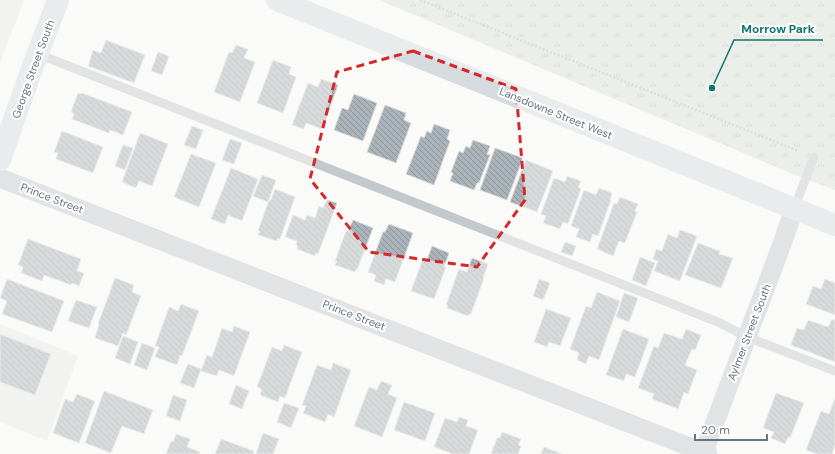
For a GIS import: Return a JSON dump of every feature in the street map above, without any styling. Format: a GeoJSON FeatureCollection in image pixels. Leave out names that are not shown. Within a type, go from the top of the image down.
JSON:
{"type":"FeatureCollection","features":[{"type":"Feature","properties":{"kind":"main road","name":"George Street South"},"geometry":{"type":"LineString","coordinates":[[0,160],[58,0]]}},
{"type":"Feature","properties":{"kind":"main road","name":"Lansdowne Street West"},"geometry":{"type":"LineString","coordinates":[[277,0],[835,225]]}},
{"type":"Feature","properties":{"kind":"street","name":"Prince Street"},"geometry":{"type":"LineString","coordinates":[[0,178],[705,453]]}},
{"type":"Feature","properties":{"kind":"street","name":"Aylmer Street South"},"geometry":{"type":"LineString","coordinates":[[705,453],[794,209]]}},
{"type":"Feature","properties":{"kind":"lane"},"geometry":{"type":"LineString","coordinates":[[38,54],[718,322],[747,337],[835,371]]}},
{"type":"Feature","properties":{"kind":"lane"},"geometry":{"type":"LineString","coordinates":[[794,209],[814,157]]}},
{"type":"Feature","properties":{"kind":"path"},"geometry":{"type":"LineString","coordinates":[[420,0],[814,157]]}},
{"type":"Feature","properties":{"kind":"highlighted area"},"geometry":{"type":"Polygon","coordinates":[[[413,51],[516,89],[525,200],[477,267],[369,252],[310,179],[337,72],[413,51]]]}},
{"type":"Feature","properties":{"kind":"shaded area"},"geometry":{"type":"Polygon","coordinates":[[[0,0],[24,0],[0,63],[0,0]]]}},
{"type":"Feature","properties":{"kind":"shaded area"},"geometry":{"type":"Polygon","coordinates":[[[0,324],[78,356],[47,441],[0,422],[0,324]]]}},
{"type":"Feature","properties":{"kind":"green space"},"geometry":{"type":"Polygon","coordinates":[[[379,0],[835,0],[835,190],[800,177],[379,0]]]}},
{"type":"Feature","properties":{"kind":"building"},"geometry":{"type":"Polygon","coordinates":[[[106,40],[145,55],[134,83],[88,66],[93,50],[101,53],[106,40]]]}},
{"type":"Feature","properties":{"kind":"building"},"geometry":{"type":"Polygon","coordinates":[[[236,45],[248,49],[244,58],[255,62],[240,102],[214,92],[229,52],[232,53],[236,45]]]}},
{"type":"Feature","properties":{"kind":"building"},"geometry":{"type":"Polygon","coordinates":[[[158,52],[169,56],[162,75],[151,71],[158,52]]]}},
{"type":"Feature","properties":{"kind":"building"},"geometry":{"type":"Polygon","coordinates":[[[273,60],[291,67],[289,74],[296,77],[283,113],[257,103],[273,60]]]}},
{"type":"Feature","properties":{"kind":"building"},"geometry":{"type":"Polygon","coordinates":[[[321,79],[338,85],[322,129],[306,123],[304,129],[292,125],[308,83],[318,87],[321,79]]]}},
{"type":"Feature","properties":{"kind":"building"},"geometry":{"type":"Polygon","coordinates":[[[78,93],[82,93],[132,112],[123,135],[110,130],[109,133],[72,119],[74,114],[71,112],[78,93]]]}},
{"type":"Feature","properties":{"kind":"building"},"geometry":{"type":"Polygon","coordinates":[[[354,94],[377,103],[363,141],[334,130],[342,108],[348,110],[354,94]]]}},
{"type":"Feature","properties":{"kind":"building"},"geometry":{"type":"Polygon","coordinates":[[[385,105],[406,113],[404,120],[411,123],[396,163],[367,152],[385,105]]]}},
{"type":"Feature","properties":{"kind":"building"},"geometry":{"type":"Polygon","coordinates":[[[434,124],[450,130],[447,139],[450,141],[434,185],[406,174],[421,136],[424,138],[427,131],[431,133],[434,124]]]}},
{"type":"Feature","properties":{"kind":"building"},"geometry":{"type":"Polygon","coordinates":[[[192,126],[203,130],[196,149],[184,145],[192,126]]]}},
{"type":"Feature","properties":{"kind":"building"},"geometry":{"type":"Polygon","coordinates":[[[62,131],[103,147],[93,173],[56,159],[58,153],[54,152],[62,131]]]}},
{"type":"Feature","properties":{"kind":"building"},"geometry":{"type":"Polygon","coordinates":[[[140,133],[168,144],[152,186],[139,181],[136,188],[122,182],[140,133]]]}},
{"type":"Feature","properties":{"kind":"building"},"geometry":{"type":"Polygon","coordinates":[[[230,139],[242,143],[234,164],[222,160],[230,139]]]}},
{"type":"Feature","properties":{"kind":"building"},"geometry":{"type":"Polygon","coordinates":[[[473,140],[490,146],[487,154],[490,155],[479,183],[477,183],[474,190],[450,181],[453,173],[451,172],[459,151],[463,153],[466,146],[470,148],[473,140]]]}},
{"type":"Feature","properties":{"kind":"building"},"geometry":{"type":"Polygon","coordinates":[[[123,145],[133,148],[125,170],[115,166],[123,145]]]}},
{"type":"Feature","properties":{"kind":"building"},"geometry":{"type":"Polygon","coordinates":[[[495,148],[523,158],[507,200],[480,190],[495,148]]]}},
{"type":"Feature","properties":{"kind":"building"},"geometry":{"type":"Polygon","coordinates":[[[191,154],[216,163],[199,207],[174,197],[191,154]]]}},
{"type":"Feature","properties":{"kind":"building"},"geometry":{"type":"Polygon","coordinates":[[[526,160],[553,171],[537,212],[510,202],[526,160]]]}},
{"type":"Feature","properties":{"kind":"building"},"geometry":{"type":"Polygon","coordinates":[[[231,168],[258,179],[242,221],[228,215],[225,224],[211,219],[231,168]]]}},
{"type":"Feature","properties":{"kind":"building"},"geometry":{"type":"Polygon","coordinates":[[[262,175],[276,180],[268,202],[253,196],[262,175]]]}},
{"type":"Feature","properties":{"kind":"building"},"geometry":{"type":"Polygon","coordinates":[[[567,176],[581,181],[578,187],[581,189],[568,224],[563,222],[560,229],[543,223],[546,216],[541,214],[554,178],[565,182],[567,176]]]}},
{"type":"Feature","properties":{"kind":"building"},"geometry":{"type":"Polygon","coordinates":[[[599,188],[612,193],[611,200],[598,236],[593,234],[590,242],[576,237],[579,229],[571,226],[584,190],[596,195],[599,188]]]}},
{"type":"Feature","properties":{"kind":"building"},"geometry":{"type":"Polygon","coordinates":[[[275,189],[295,197],[280,239],[278,238],[277,241],[258,235],[269,200],[271,200],[275,189]]]}},
{"type":"Feature","properties":{"kind":"building"},"geometry":{"type":"Polygon","coordinates":[[[620,197],[638,204],[635,211],[637,212],[625,243],[619,241],[613,256],[597,249],[614,203],[617,204],[620,197]]]}},
{"type":"Feature","properties":{"kind":"building"},"geometry":{"type":"Polygon","coordinates":[[[327,200],[337,203],[318,254],[316,253],[315,256],[297,249],[297,241],[285,237],[293,215],[305,220],[307,215],[315,218],[319,206],[323,208],[327,200]]]}},
{"type":"Feature","properties":{"kind":"building"},"geometry":{"type":"Polygon","coordinates":[[[353,220],[373,228],[355,272],[335,265],[337,261],[335,261],[346,231],[348,231],[353,220]]]}},
{"type":"Feature","properties":{"kind":"building"},"geometry":{"type":"Polygon","coordinates":[[[389,224],[413,233],[395,282],[386,279],[384,285],[374,281],[376,275],[368,272],[383,232],[385,232],[389,224]]]}},
{"type":"Feature","properties":{"kind":"building"},"geometry":{"type":"Polygon","coordinates":[[[680,230],[697,236],[680,281],[654,271],[658,261],[653,259],[656,249],[662,251],[668,234],[677,238],[680,230]]]}},
{"type":"Feature","properties":{"kind":"building"},"geometry":{"type":"Polygon","coordinates":[[[28,239],[81,259],[77,271],[84,273],[79,286],[72,283],[71,285],[44,275],[42,281],[21,273],[23,267],[18,265],[28,239]]]}},
{"type":"Feature","properties":{"kind":"building"},"geometry":{"type":"Polygon","coordinates":[[[565,242],[576,246],[572,256],[561,252],[565,242]]]}},
{"type":"Feature","properties":{"kind":"building"},"geometry":{"type":"Polygon","coordinates":[[[698,243],[720,251],[719,254],[733,258],[721,288],[685,275],[698,243]]]}},
{"type":"Feature","properties":{"kind":"building"},"geometry":{"type":"Polygon","coordinates":[[[432,246],[449,253],[444,267],[446,267],[434,299],[411,291],[423,259],[427,260],[432,246]]]}},
{"type":"Feature","properties":{"kind":"building"},"geometry":{"type":"Polygon","coordinates":[[[640,257],[655,263],[646,286],[632,280],[640,257]]]}},
{"type":"Feature","properties":{"kind":"building"},"geometry":{"type":"Polygon","coordinates":[[[472,258],[488,264],[471,314],[468,316],[447,308],[448,305],[446,305],[459,269],[467,272],[472,258]]]}},
{"type":"Feature","properties":{"kind":"building"},"geometry":{"type":"Polygon","coordinates":[[[115,278],[134,285],[132,292],[141,296],[126,335],[123,333],[118,346],[95,338],[98,324],[115,278]]]}},
{"type":"Feature","properties":{"kind":"building"},"geometry":{"type":"Polygon","coordinates":[[[7,279],[64,301],[52,332],[2,314],[7,301],[0,298],[7,279]]]}},
{"type":"Feature","properties":{"kind":"building"},"geometry":{"type":"Polygon","coordinates":[[[539,279],[550,283],[543,300],[533,296],[539,279]]]}},
{"type":"Feature","properties":{"kind":"building"},"geometry":{"type":"Polygon","coordinates":[[[825,279],[835,283],[835,315],[806,304],[813,286],[821,289],[825,279]]]}},
{"type":"Feature","properties":{"kind":"building"},"geometry":{"type":"Polygon","coordinates":[[[597,292],[620,301],[599,360],[589,356],[586,364],[577,360],[579,353],[570,349],[586,306],[591,308],[597,292]]]}},
{"type":"Feature","properties":{"kind":"building"},"geometry":{"type":"Polygon","coordinates":[[[624,293],[638,298],[629,322],[616,317],[624,293]]]}},
{"type":"Feature","properties":{"kind":"building"},"geometry":{"type":"Polygon","coordinates":[[[76,300],[97,307],[89,328],[68,321],[76,300]]]}},
{"type":"Feature","properties":{"kind":"building"},"geometry":{"type":"Polygon","coordinates":[[[181,304],[199,311],[182,356],[180,355],[177,365],[155,357],[159,347],[155,346],[169,307],[178,311],[181,304]]]}},
{"type":"Feature","properties":{"kind":"building"},"geometry":{"type":"Polygon","coordinates":[[[546,309],[571,318],[560,346],[549,342],[547,347],[534,342],[546,309]]]}},
{"type":"Feature","properties":{"kind":"building"},"geometry":{"type":"Polygon","coordinates":[[[832,319],[835,320],[835,362],[791,345],[797,328],[804,330],[808,320],[828,327],[832,319]]]}},
{"type":"Feature","properties":{"kind":"building"},"geometry":{"type":"Polygon","coordinates":[[[234,326],[250,332],[234,376],[219,370],[217,376],[201,371],[207,355],[212,357],[222,328],[232,332],[234,326]]]}},
{"type":"Feature","properties":{"kind":"building"},"geometry":{"type":"Polygon","coordinates":[[[623,329],[649,339],[635,377],[626,374],[624,381],[606,375],[623,329]]]}},
{"type":"Feature","properties":{"kind":"building"},"geometry":{"type":"Polygon","coordinates":[[[686,329],[701,335],[695,350],[692,349],[685,365],[697,370],[688,394],[684,392],[678,409],[652,399],[654,394],[638,388],[654,346],[658,348],[664,333],[682,339],[686,329]]]}},
{"type":"Feature","properties":{"kind":"building"},"geometry":{"type":"Polygon","coordinates":[[[0,334],[51,354],[35,395],[0,382],[0,334]]]}},
{"type":"Feature","properties":{"kind":"building"},"geometry":{"type":"Polygon","coordinates":[[[123,336],[138,342],[130,364],[115,358],[123,336]]]}},
{"type":"Feature","properties":{"kind":"building"},"geometry":{"type":"Polygon","coordinates":[[[142,343],[155,348],[147,370],[134,365],[142,343]]]}},
{"type":"Feature","properties":{"kind":"building"},"geometry":{"type":"Polygon","coordinates":[[[284,345],[302,352],[285,398],[280,396],[278,402],[260,395],[262,389],[257,387],[272,347],[282,351],[284,345]]]}},
{"type":"Feature","properties":{"kind":"building"},"geometry":{"type":"Polygon","coordinates":[[[333,363],[351,370],[334,417],[328,414],[325,422],[303,413],[306,406],[302,405],[317,365],[331,370],[333,363]]]}},
{"type":"Feature","properties":{"kind":"building"},"geometry":{"type":"Polygon","coordinates":[[[188,364],[201,369],[194,388],[180,383],[188,364]]]}},
{"type":"Feature","properties":{"kind":"building"},"geometry":{"type":"Polygon","coordinates":[[[381,381],[392,385],[388,394],[397,398],[382,437],[354,426],[369,387],[377,390],[381,381]]]}},
{"type":"Feature","properties":{"kind":"building"},"geometry":{"type":"Polygon","coordinates":[[[236,385],[249,391],[242,409],[229,404],[236,385]]]}},
{"type":"Feature","properties":{"kind":"building"},"geometry":{"type":"Polygon","coordinates":[[[104,391],[153,410],[144,434],[122,426],[111,453],[85,443],[104,391]]]}},
{"type":"Feature","properties":{"kind":"building"},"geometry":{"type":"Polygon","coordinates":[[[776,393],[804,403],[790,438],[788,437],[785,444],[771,438],[774,432],[763,428],[776,393]]]}},
{"type":"Feature","properties":{"kind":"building"},"geometry":{"type":"Polygon","coordinates":[[[77,394],[95,401],[79,443],[53,433],[65,399],[73,402],[77,394]]]}},
{"type":"Feature","properties":{"kind":"building"},"geometry":{"type":"Polygon","coordinates":[[[173,395],[187,400],[180,421],[166,416],[173,395]]]}},
{"type":"Feature","properties":{"kind":"building"},"geometry":{"type":"Polygon","coordinates":[[[835,398],[835,445],[832,454],[817,454],[806,450],[821,411],[829,414],[835,398]]]}},
{"type":"Feature","properties":{"kind":"building"},"geometry":{"type":"Polygon","coordinates":[[[404,402],[435,413],[425,441],[394,430],[404,402]]]}},
{"type":"Feature","properties":{"kind":"building"},"geometry":{"type":"Polygon","coordinates":[[[284,403],[299,408],[291,428],[277,422],[284,403]]]}},
{"type":"Feature","properties":{"kind":"building"},"geometry":{"type":"Polygon","coordinates":[[[459,417],[468,420],[466,426],[478,430],[469,454],[453,454],[434,447],[445,418],[457,422],[459,417]]]}},
{"type":"Feature","properties":{"kind":"building"},"geometry":{"type":"Polygon","coordinates":[[[502,432],[521,439],[518,445],[521,446],[518,454],[491,454],[497,438],[500,438],[502,432]]]}},
{"type":"Feature","properties":{"kind":"building"},"geometry":{"type":"Polygon","coordinates":[[[263,433],[279,439],[273,454],[256,454],[263,433]]]}},
{"type":"Feature","properties":{"kind":"building"},"geometry":{"type":"Polygon","coordinates":[[[176,434],[190,439],[187,447],[200,452],[199,454],[166,454],[171,441],[173,442],[176,434]]]}},
{"type":"Feature","properties":{"kind":"building"},"geometry":{"type":"Polygon","coordinates":[[[221,439],[254,451],[253,454],[215,454],[221,439]]]}},
{"type":"Feature","properties":{"kind":"building"},"geometry":{"type":"Polygon","coordinates":[[[544,447],[562,454],[541,454],[544,447]]]}},
{"type":"Feature","properties":{"kind":"place","name":"Morrow Park"},"geometry":{"type":"Point","coordinates":[712,88]}}]}
